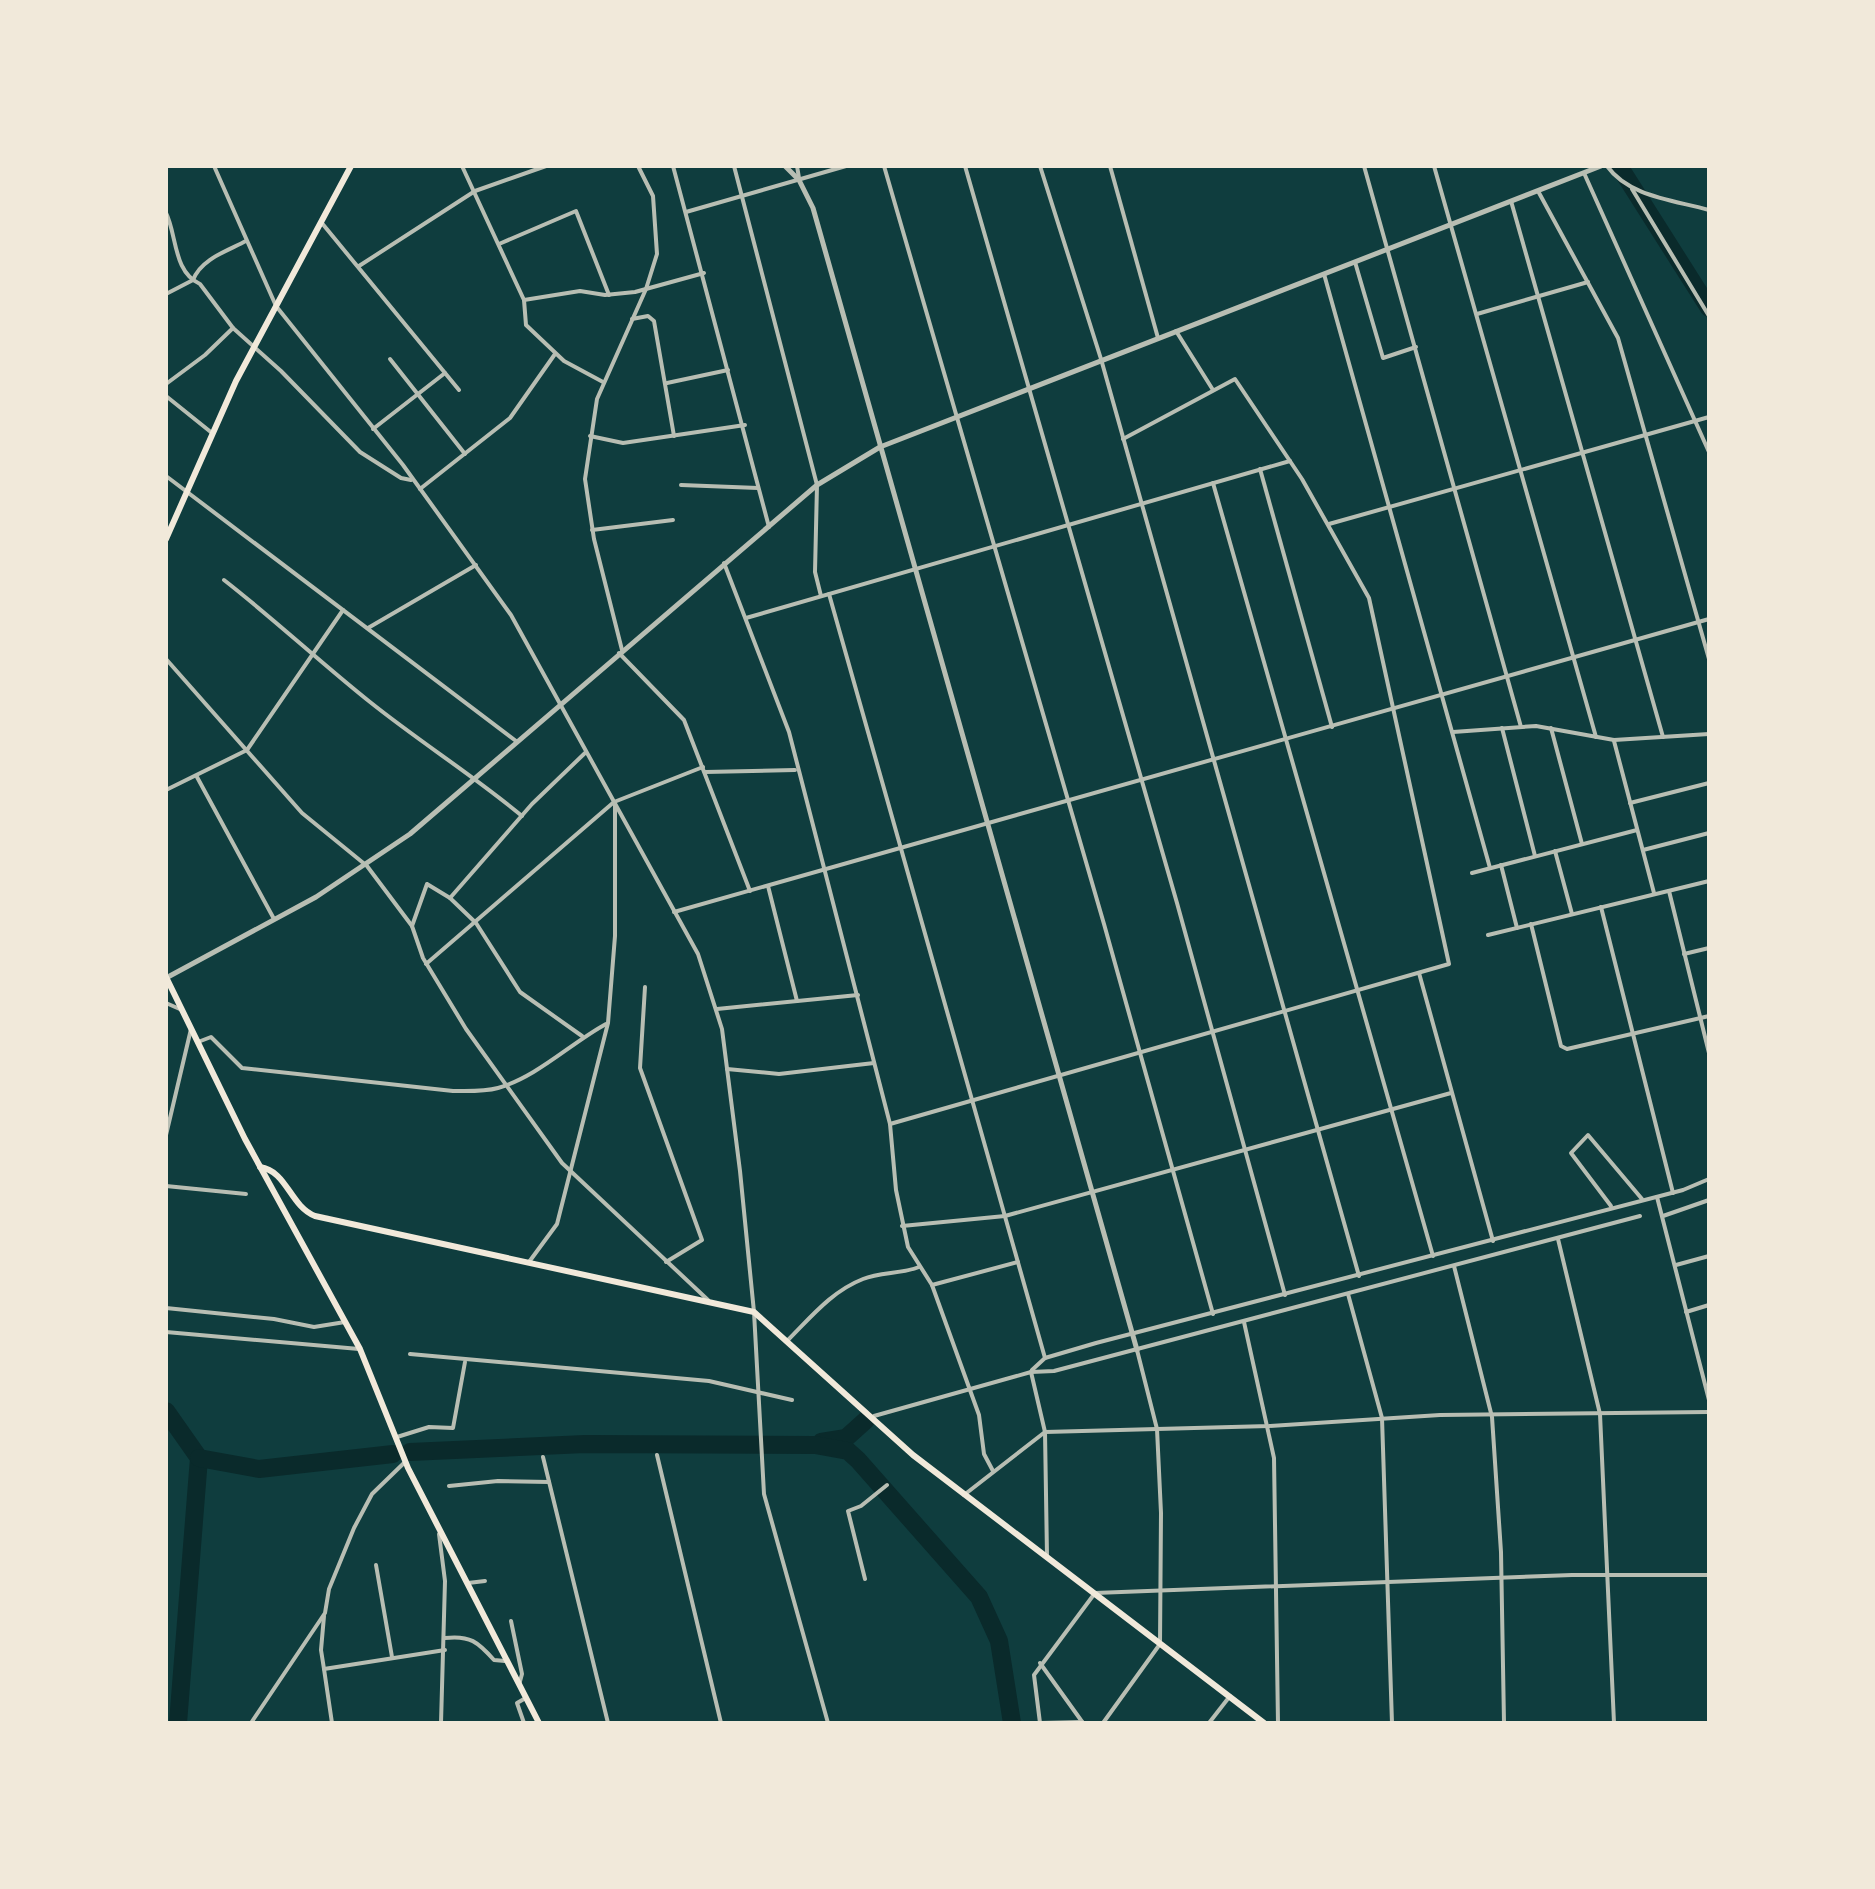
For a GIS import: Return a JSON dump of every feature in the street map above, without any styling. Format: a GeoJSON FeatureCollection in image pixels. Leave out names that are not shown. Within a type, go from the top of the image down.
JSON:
{"type":"FeatureCollection","features":[{"type":"Feature","properties":{"kind":"main road"},"geometry":{"type":"LineString","coordinates":[[166,539],[212,433],[255,346],[351,166]]}},
{"type":"Feature","properties":{"kind":"main road"},"geometry":{"type":"LineString","coordinates":[[166,978],[260,1167],[360,1349],[405,1462],[539,1723]]}},
{"type":"Feature","properties":{"kind":"main road"},"geometry":{"type":"LineString","coordinates":[[260,1167],[277,1174],[295,1204],[315,1216],[754,1312],[874,1416],[913,1455],[1264,1723]]}},
{"type":"Feature","properties":{"kind":"street"},"geometry":{"type":"LineString","coordinates":[[214,166],[276,306],[414,480],[511,615],[698,954],[717,1009],[727,1069],[754,1312],[759,1453],[764,1494],[828,1723]]}},
{"type":"Feature","properties":{"kind":"street"},"geometry":{"type":"LineString","coordinates":[[462,166],[524,300],[526,325],[555,354],[604,382]]}},
{"type":"Feature","properties":{"kind":"street"},"geometry":{"type":"LineString","coordinates":[[359,266],[475,191],[546,166]]}},
{"type":"Feature","properties":{"kind":"street"},"geometry":{"type":"LineString","coordinates":[[638,166],[653,196],[657,254],[646,289],[604,382],[590,436],[585,479],[592,530],[621,652],[684,720],[750,891]]}},
{"type":"Feature","properties":{"kind":"street"},"geometry":{"type":"LineString","coordinates":[[673,166],[745,425],[769,527]]}},
{"type":"Feature","properties":{"kind":"street"},"geometry":{"type":"LineString","coordinates":[[734,166],[817,485],[815,572],[821,596]]}},
{"type":"Feature","properties":{"kind":"street"},"geometry":{"type":"LineString","coordinates":[[785,166],[799,180]]}},
{"type":"Feature","properties":{"kind":"street"},"geometry":{"type":"LineString","coordinates":[[797,166],[799,180],[813,208],[1157,1429],[1161,1513],[1160,1644],[1103,1723]]}},
{"type":"Feature","properties":{"kind":"street"},"geometry":{"type":"LineString","coordinates":[[686,212],[846,166]]}},
{"type":"Feature","properties":{"kind":"street"},"geometry":{"type":"LineString","coordinates":[[884,166],[1141,1052],[1213,1314]]}},
{"type":"Feature","properties":{"kind":"street"},"geometry":{"type":"LineString","coordinates":[[965,166],[1285,1295]]}},
{"type":"Feature","properties":{"kind":"street"},"geometry":{"type":"LineString","coordinates":[[1040,166],[1101,359],[1359,1276]]}},
{"type":"Feature","properties":{"kind":"street"},"geometry":{"type":"LineString","coordinates":[[1110,166],[1158,338]]}},
{"type":"Feature","properties":{"kind":"street"},"geometry":{"type":"LineString","coordinates":[[1364,166],[1521,727]]}},
{"type":"Feature","properties":{"kind":"street"},"geometry":{"type":"LineString","coordinates":[[1434,166],[1596,737]]}},
{"type":"Feature","properties":{"kind":"street"},"geometry":{"type":"LineString","coordinates":[[166,978],[367,866],[410,834],[817,485],[880,447],[1604,166],[1617,179],[1635,189],[1709,210]]}},
{"type":"Feature","properties":{"kind":"street"},"geometry":{"type":"LineString","coordinates":[[1584,173],[1709,452]]}},
{"type":"Feature","properties":{"kind":"street"},"geometry":{"type":"LineString","coordinates":[[1635,189],[1709,316]]}},
{"type":"Feature","properties":{"kind":"street"},"geometry":{"type":"LineString","coordinates":[[1538,191],[1618,338],[1709,659]]}},
{"type":"Feature","properties":{"kind":"street"},"geometry":{"type":"LineString","coordinates":[[1511,201],[1663,737]]}},
{"type":"Feature","properties":{"kind":"street"},"geometry":{"type":"LineString","coordinates":[[499,244],[576,211],[609,295]]}},
{"type":"Feature","properties":{"kind":"street"},"geometry":{"type":"LineString","coordinates":[[166,213],[176,252],[193,280],[200,284],[233,328],[255,346],[360,452],[401,478],[414,480]]}},
{"type":"Feature","properties":{"kind":"street"},"geometry":{"type":"LineString","coordinates":[[321,222],[459,390]]}},
{"type":"Feature","properties":{"kind":"street"},"geometry":{"type":"LineString","coordinates":[[166,294],[193,280],[197,269],[246,241]]}},
{"type":"Feature","properties":{"kind":"street"},"geometry":{"type":"LineString","coordinates":[[1355,262],[1383,358],[1416,347]]}},
{"type":"Feature","properties":{"kind":"street"},"geometry":{"type":"LineString","coordinates":[[524,300],[580,291],[609,295],[646,289],[704,273]]}},
{"type":"Feature","properties":{"kind":"street"},"geometry":{"type":"LineString","coordinates":[[1324,274],[1490,868]]}},
{"type":"Feature","properties":{"kind":"street"},"geometry":{"type":"LineString","coordinates":[[1477,314],[1588,282]]}},
{"type":"Feature","properties":{"kind":"street"},"geometry":{"type":"LineString","coordinates":[[630,319],[648,316],[654,321],[674,436]]}},
{"type":"Feature","properties":{"kind":"street"},"geometry":{"type":"LineString","coordinates":[[166,384],[205,355],[233,328]]}},
{"type":"Feature","properties":{"kind":"street"},"geometry":{"type":"LineString","coordinates":[[1175,331],[1213,390]]}},
{"type":"Feature","properties":{"kind":"street"},"geometry":{"type":"LineString","coordinates":[[419,489],[510,418],[555,354]]}},
{"type":"Feature","properties":{"kind":"street"},"geometry":{"type":"LineString","coordinates":[[390,359],[465,454]]}},
{"type":"Feature","properties":{"kind":"street"},"geometry":{"type":"LineString","coordinates":[[667,383],[729,369]]}},
{"type":"Feature","properties":{"kind":"street"},"geometry":{"type":"LineString","coordinates":[[373,429],[445,373]]}},
{"type":"Feature","properties":{"kind":"street"},"geometry":{"type":"LineString","coordinates":[[890,1124],[1449,964],[1369,598],[1290,461],[1235,379],[1123,439]]}},
{"type":"Feature","properties":{"kind":"street"},"geometry":{"type":"LineString","coordinates":[[166,396],[212,433]]}},
{"type":"Feature","properties":{"kind":"street"},"geometry":{"type":"LineString","coordinates":[[1329,524],[1709,417]]}},
{"type":"Feature","properties":{"kind":"street"},"geometry":{"type":"LineString","coordinates":[[590,436],[623,443],[745,425]]}},
{"type":"Feature","properties":{"kind":"street"},"geometry":{"type":"LineString","coordinates":[[746,618],[1290,461]]}},
{"type":"Feature","properties":{"kind":"street"},"geometry":{"type":"LineString","coordinates":[[1260,469],[1332,727]]}},
{"type":"Feature","properties":{"kind":"street"},"geometry":{"type":"LineString","coordinates":[[166,476],[516,741]]}},
{"type":"Feature","properties":{"kind":"street"},"geometry":{"type":"LineString","coordinates":[[1213,483],[1433,1256]]}},
{"type":"Feature","properties":{"kind":"street"},"geometry":{"type":"LineString","coordinates":[[681,485],[758,488]]}},
{"type":"Feature","properties":{"kind":"street"},"geometry":{"type":"LineString","coordinates":[[592,530],[673,520]]}},
{"type":"Feature","properties":{"kind":"street"},"geometry":{"type":"LineString","coordinates":[[724,563],[789,732],[796,770],[890,1124],[902,1226],[919,1267],[932,1285],[979,1415],[984,1454],[993,1471]]}},
{"type":"Feature","properties":{"kind":"street"},"geometry":{"type":"LineString","coordinates":[[368,628],[476,565]]}},
{"type":"Feature","properties":{"kind":"street"},"geometry":{"type":"LineString","coordinates":[[224,580],[312,655],[471,779],[502,797],[522,816]]}},
{"type":"Feature","properties":{"kind":"street"},"geometry":{"type":"LineString","coordinates":[[829,594],[1045,1358]]}},
{"type":"Feature","properties":{"kind":"street"},"geometry":{"type":"LineString","coordinates":[[166,790],[247,750],[343,610]]}},
{"type":"Feature","properties":{"kind":"street"},"geometry":{"type":"LineString","coordinates":[[674,912],[1709,619]]}},
{"type":"Feature","properties":{"kind":"street"},"geometry":{"type":"LineString","coordinates":[[166,659],[302,813],[367,866],[412,926],[426,964],[504,1086],[571,1172],[606,1201],[708,1300]]}},
{"type":"Feature","properties":{"kind":"street"},"geometry":{"type":"LineString","coordinates":[[1502,728],[1535,856]]}},
{"type":"Feature","properties":{"kind":"street"},"geometry":{"type":"LineString","coordinates":[[1453,732],[1551,728],[1614,740],[1709,734]]}},
{"type":"Feature","properties":{"kind":"street"},"geometry":{"type":"LineString","coordinates":[[1551,728],[1582,844]]}},
{"type":"Feature","properties":{"kind":"street"},"geometry":{"type":"LineString","coordinates":[[1614,740],[1654,893]]}},
{"type":"Feature","properties":{"kind":"street"},"geometry":{"type":"LineString","coordinates":[[450,898],[522,816],[585,753]]}},
{"type":"Feature","properties":{"kind":"street"},"geometry":{"type":"LineString","coordinates":[[426,964],[614,802],[704,770],[796,770]]}},
{"type":"Feature","properties":{"kind":"street"},"geometry":{"type":"LineString","coordinates":[[197,777],[274,919]]}},
{"type":"Feature","properties":{"kind":"street"},"geometry":{"type":"LineString","coordinates":[[1630,803],[1709,783]]}},
{"type":"Feature","properties":{"kind":"street"},"geometry":{"type":"LineString","coordinates":[[529,1262],[557,1224],[608,1023],[615,936],[614,802]]}},
{"type":"Feature","properties":{"kind":"street"},"geometry":{"type":"LineString","coordinates":[[1472,873],[1637,830]]}},
{"type":"Feature","properties":{"kind":"street"},"geometry":{"type":"LineString","coordinates":[[1643,850],[1709,833]]}},
{"type":"Feature","properties":{"kind":"street"},"geometry":{"type":"LineString","coordinates":[[1555,851],[1572,914]]}},
{"type":"Feature","properties":{"kind":"street"},"geometry":{"type":"LineString","coordinates":[[1501,865],[1517,928]]}},
{"type":"Feature","properties":{"kind":"street"},"geometry":{"type":"LineString","coordinates":[[1488,935],[1709,881]]}},
{"type":"Feature","properties":{"kind":"street"},"geometry":{"type":"LineString","coordinates":[[412,926],[427,884],[450,898],[476,923],[520,992],[583,1037]]}},
{"type":"Feature","properties":{"kind":"street"},"geometry":{"type":"LineString","coordinates":[[768,886],[797,1001]]}},
{"type":"Feature","properties":{"kind":"street"},"geometry":{"type":"LineString","coordinates":[[1669,891],[1709,1053]]}},
{"type":"Feature","properties":{"kind":"street"},"geometry":{"type":"LineString","coordinates":[[1601,907],[1673,1193]]}},
{"type":"Feature","properties":{"kind":"street"},"geometry":{"type":"LineString","coordinates":[[1531,924],[1561,1046],[1567,1049],[1709,1016]]}},
{"type":"Feature","properties":{"kind":"street"},"geometry":{"type":"LineString","coordinates":[[1684,954],[1709,948]]}},
{"type":"Feature","properties":{"kind":"street"},"geometry":{"type":"LineString","coordinates":[[1419,973],[1493,1241]]}},
{"type":"Feature","properties":{"kind":"street"},"geometry":{"type":"LineString","coordinates":[[645,987],[640,1068],[702,1240],[666,1262]]}},
{"type":"Feature","properties":{"kind":"street"},"geometry":{"type":"LineString","coordinates":[[717,1009],[858,995]]}},
{"type":"Feature","properties":{"kind":"street"},"geometry":{"type":"LineString","coordinates":[[166,1003],[183,1010]]}},
{"type":"Feature","properties":{"kind":"street"},"geometry":{"type":"LineString","coordinates":[[198,1042],[211,1037],[242,1068],[453,1091],[483,1091],[504,1086],[608,1023]]}},
{"type":"Feature","properties":{"kind":"street"},"geometry":{"type":"LineString","coordinates":[[166,1135],[191,1028]]}},
{"type":"Feature","properties":{"kind":"street"},"geometry":{"type":"LineString","coordinates":[[727,1069],[779,1074],[874,1063]]}},
{"type":"Feature","properties":{"kind":"street"},"geometry":{"type":"LineString","coordinates":[[902,1226],[1005,1216],[1451,1093]]}},
{"type":"Feature","properties":{"kind":"street"},"geometry":{"type":"LineString","coordinates":[[1611,1206],[1571,1153],[1588,1135],[1642,1199]]}},
{"type":"Feature","properties":{"kind":"street"},"geometry":{"type":"LineString","coordinates":[[1031,1372],[1045,1358],[1493,1241],[1611,1206],[1673,1193],[1709,1179]]}},
{"type":"Feature","properties":{"kind":"street"},"geometry":{"type":"LineString","coordinates":[[166,1186],[246,1194]]}},
{"type":"Feature","properties":{"kind":"street"},"geometry":{"type":"LineString","coordinates":[[1657,1196],[1709,1400]]}},
{"type":"Feature","properties":{"kind":"street"},"geometry":{"type":"LineString","coordinates":[[1663,1216],[1709,1200]]}},
{"type":"Feature","properties":{"kind":"street"},"geometry":{"type":"LineString","coordinates":[[874,1416],[1031,1372],[1054,1371],[1137,1350],[1640,1216]]}},
{"type":"Feature","properties":{"kind":"street"},"geometry":{"type":"LineString","coordinates":[[1558,1239],[1600,1414],[1614,1723]]}},
{"type":"Feature","properties":{"kind":"street"},"geometry":{"type":"LineString","coordinates":[[1676,1265],[1709,1256]]}},
{"type":"Feature","properties":{"kind":"street"},"geometry":{"type":"LineString","coordinates":[[932,1285],[1018,1262]]}},
{"type":"Feature","properties":{"kind":"street"},"geometry":{"type":"LineString","coordinates":[[1454,1266],[1492,1417],[1501,1577],[1504,1723]]}},
{"type":"Feature","properties":{"kind":"street"},"geometry":{"type":"LineString","coordinates":[[788,1340],[832,1296],[865,1278],[901,1274],[919,1267]]}},
{"type":"Feature","properties":{"kind":"street"},"geometry":{"type":"LineString","coordinates":[[1348,1294],[1382,1418],[1392,1723]]}},
{"type":"Feature","properties":{"kind":"street"},"geometry":{"type":"LineString","coordinates":[[1686,1312],[1709,1305]]}},
{"type":"Feature","properties":{"kind":"street"},"geometry":{"type":"LineString","coordinates":[[166,1308],[274,1319],[314,1327],[345,1322]]}},
{"type":"Feature","properties":{"kind":"street"},"geometry":{"type":"LineString","coordinates":[[1244,1322],[1274,1458],[1278,1723]]}},
{"type":"Feature","properties":{"kind":"street"},"geometry":{"type":"LineString","coordinates":[[166,1332],[360,1349]]}},
{"type":"Feature","properties":{"kind":"street"},"geometry":{"type":"LineString","coordinates":[[410,1354],[465,1362],[709,1381],[792,1400]]}},
{"type":"Feature","properties":{"kind":"street"},"geometry":{"type":"LineString","coordinates":[[397,1437],[429,1427],[453,1428],[465,1362]]}},
{"type":"Feature","properties":{"kind":"street"},"geometry":{"type":"LineString","coordinates":[[1031,1372],[1045,1432],[1047,1556]]}},
{"type":"Feature","properties":{"kind":"street"},"geometry":{"type":"LineString","coordinates":[[964,1495],[1045,1432],[1269,1426],[1382,1418],[1709,1412]]}},
{"type":"Feature","properties":{"kind":"street"},"geometry":{"type":"LineString","coordinates":[[657,1455],[721,1723]]}},
{"type":"Feature","properties":{"kind":"street"},"geometry":{"type":"LineString","coordinates":[[543,1457],[608,1723]]}},
{"type":"Feature","properties":{"kind":"street"},"geometry":{"type":"LineString","coordinates":[[332,1723],[321,1650],[329,1589],[372,1494],[405,1462]]}},
{"type":"Feature","properties":{"kind":"street"},"geometry":{"type":"LineString","coordinates":[[166,1473],[166,1502]]}},
{"type":"Feature","properties":{"kind":"street"},"geometry":{"type":"LineString","coordinates":[[449,1486],[498,1481],[549,1482]]}},
{"type":"Feature","properties":{"kind":"street"},"geometry":{"type":"LineString","coordinates":[[865,1579],[848,1511],[879,1494],[886,1486]]}},
{"type":"Feature","properties":{"kind":"street"},"geometry":{"type":"LineString","coordinates":[[439,1530],[445,1581],[441,1723]]}},
{"type":"Feature","properties":{"kind":"street"},"geometry":{"type":"LineString","coordinates":[[376,1565],[392,1657]]}},
{"type":"Feature","properties":{"kind":"street"},"geometry":{"type":"LineString","coordinates":[[1083,1723],[1040,1723],[1034,1675],[1095,1593],[1501,1577],[1709,1575]]}},
{"type":"Feature","properties":{"kind":"street"},"geometry":{"type":"LineString","coordinates":[[466,1584],[485,1581]]}},
{"type":"Feature","properties":{"kind":"street"},"geometry":{"type":"LineString","coordinates":[[251,1723],[325,1613]]}},
{"type":"Feature","properties":{"kind":"street"},"geometry":{"type":"LineString","coordinates":[[511,1621],[522,1674],[518,1687]]}},
{"type":"Feature","properties":{"kind":"street"},"geometry":{"type":"LineString","coordinates":[[444,1638],[463,1636],[476,1640],[494,1660],[505,1661]]}},
{"type":"Feature","properties":{"kind":"street"},"geometry":{"type":"LineString","coordinates":[[324,1669],[445,1650]]}},
{"type":"Feature","properties":{"kind":"street"},"geometry":{"type":"LineString","coordinates":[[1040,1663],[1083,1723]]}},
{"type":"Feature","properties":{"kind":"street"},"geometry":{"type":"LineString","coordinates":[[1209,1723],[1230,1696]]}},
{"type":"Feature","properties":{"kind":"street"},"geometry":{"type":"LineString","coordinates":[[524,1699],[517,1703],[524,1723]]}},
{"type":"Feature","properties":{"kind":"waterway"},"geometry":{"type":"LineString","coordinates":[[1619,166],[1709,308]]}},
{"type":"Feature","properties":{"kind":"waterway"},"geometry":{"type":"LineString","coordinates":[[166,1411],[199,1458],[178,1723]]}},
{"type":"Feature","properties":{"kind":"waterway"},"geometry":{"type":"LineString","coordinates":[[821,1442],[846,1438],[866,1420]]}},
{"type":"Feature","properties":{"kind":"waterway"},"geometry":{"type":"LineString","coordinates":[[410,1452],[585,1444],[815,1445],[848,1451],[979,1597],[999,1641],[1012,1723]]}},
{"type":"Feature","properties":{"kind":"waterway"},"geometry":{"type":"LineString","coordinates":[[199,1458],[259,1469],[393,1454]]}}]}
